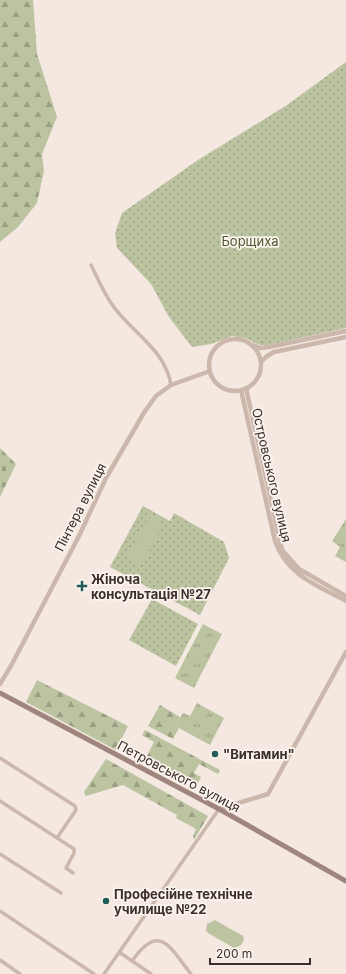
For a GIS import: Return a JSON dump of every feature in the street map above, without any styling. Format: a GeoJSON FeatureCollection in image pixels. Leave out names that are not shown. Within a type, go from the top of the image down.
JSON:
{"type":"FeatureCollection","features":[{"type":"Feature","properties":{"kind":"main road","name":"Петровського вулиця"},"geometry":{"type":"LineString","coordinates":[[0,693],[219,809],[346,881]]}},
{"type":"Feature","properties":{"kind":"street"},"geometry":{"type":"LineString","coordinates":[[91,265],[112,304],[148,341],[169,372],[171,385]]}},
{"type":"Feature","properties":{"kind":"street"},"geometry":{"type":"LineString","coordinates":[[251,344],[259,354],[261,362],[258,376],[252,385],[244,389],[231,390],[222,387],[216,382],[210,371],[210,356],[221,343],[236,339],[251,344],[260,348],[346,331]]}},
{"type":"Feature","properties":{"kind":"street"},"geometry":{"type":"LineString","coordinates":[[261,362],[274,352],[346,337]]}},
{"type":"Feature","properties":{"kind":"street","name":"Пінтера вулиця"},"geometry":{"type":"LineString","coordinates":[[0,684],[79,536],[106,478],[145,411],[156,396],[171,385],[210,371]]}},
{"type":"Feature","properties":{"kind":"street","name":"Островського вулиця"},"geometry":{"type":"LineString","coordinates":[[244,389],[279,554],[300,576],[346,601]]}},
{"type":"Feature","properties":{"kind":"street","name":"Островського вулиця"},"geometry":{"type":"LineString","coordinates":[[271,516],[282,550],[292,564],[310,577],[346,596]]}},
{"type":"Feature","properties":{"kind":"street"},"geometry":{"type":"LineString","coordinates":[[104,974],[219,809],[268,794],[346,652]]}},
{"type":"Feature","properties":{"kind":"street"},"geometry":{"type":"LineString","coordinates":[[0,758],[75,806],[76,810],[58,838]]}},
{"type":"Feature","properties":{"kind":"street"},"geometry":{"type":"LineString","coordinates":[[0,801],[58,838],[75,851],[66,868],[74,874]]}},
{"type":"Feature","properties":{"kind":"street"},"geometry":{"type":"LineString","coordinates":[[0,854],[61,893]]}},
{"type":"Feature","properties":{"kind":"street"},"geometry":{"type":"LineString","coordinates":[[0,911],[94,974]]}},
{"type":"Feature","properties":{"kind":"street"},"geometry":{"type":"LineString","coordinates":[[132,961],[144,946],[160,940],[170,946],[191,974]]}},
{"type":"Feature","properties":{"kind":"street"},"geometry":{"type":"LineString","coordinates":[[119,952],[151,974]]}},
{"type":"Feature","properties":{"kind":"street"},"geometry":{"type":"LineString","coordinates":[[0,960],[20,974]]}},
{"type":"Feature","properties":{"kind":"green space"},"geometry":{"type":"Polygon","coordinates":[[[0,0],[33,0],[37,54],[57,117],[42,154],[44,171],[37,203],[18,227],[0,242],[0,0]]]}},
{"type":"Feature","properties":{"kind":"green space","name":"Борщиха"},"geometry":{"type":"Polygon","coordinates":[[[346,62],[346,328],[268,345],[260,345],[245,338],[232,336],[211,344],[192,347],[169,317],[151,284],[117,248],[115,233],[122,213],[198,160],[287,105],[346,62]]]}},
{"type":"Feature","properties":{"kind":"green space"},"geometry":{"type":"Polygon","coordinates":[[[0,448],[16,464],[0,497],[0,448]]]}},
{"type":"Feature","properties":{"kind":"green space"},"geometry":{"type":"Polygon","coordinates":[[[143,506],[170,521],[174,513],[224,542],[229,558],[200,615],[110,567],[143,506]]]}},
{"type":"Feature","properties":{"kind":"green space"},"geometry":{"type":"Polygon","coordinates":[[[152,516],[158,516],[161,519],[162,527],[143,562],[139,565],[134,565],[129,559],[129,554],[148,519],[152,516]]]}},
{"type":"Feature","properties":{"kind":"green space"},"geometry":{"type":"Polygon","coordinates":[[[346,519],[346,562],[335,556],[340,547],[332,541],[346,519]]]}},
{"type":"Feature","properties":{"kind":"green space"},"geometry":{"type":"Polygon","coordinates":[[[152,599],[198,624],[176,666],[129,640],[152,599]]]}},
{"type":"Feature","properties":{"kind":"green space"},"geometry":{"type":"Polygon","coordinates":[[[203,624],[222,634],[194,688],[175,678],[203,624]]]}},
{"type":"Feature","properties":{"kind":"green space"},"geometry":{"type":"Polygon","coordinates":[[[37,680],[128,726],[116,750],[26,702],[37,680]]]}},
{"type":"Feature","properties":{"kind":"green space"},"geometry":{"type":"Polygon","coordinates":[[[197,703],[224,718],[210,745],[175,726],[183,713],[190,716],[197,703]]]}},
{"type":"Feature","properties":{"kind":"green space"},"geometry":{"type":"Polygon","coordinates":[[[160,705],[180,717],[175,726],[179,728],[173,739],[148,726],[160,705]]]}},
{"type":"Feature","properties":{"kind":"green space"},"geometry":{"type":"Polygon","coordinates":[[[145,730],[220,770],[218,774],[199,764],[194,773],[201,777],[197,785],[146,758],[154,742],[142,735],[145,730]]]}},
{"type":"Feature","properties":{"kind":"green space"},"geometry":{"type":"Polygon","coordinates":[[[106,759],[208,816],[194,840],[193,836],[196,829],[176,818],[177,815],[123,785],[86,796],[84,792],[106,759]]]}},
{"type":"Feature","properties":{"kind":"green space"},"geometry":{"type":"Polygon","coordinates":[[[215,920],[243,936],[244,940],[241,945],[234,948],[208,933],[206,930],[207,924],[215,920]]]}},
{"type":"Feature","properties":{"kind":"place","name":"Жіноча консультація №27"},"geometry":{"type":"Point","coordinates":[82,586]}},
{"type":"Feature","properties":{"kind":"place","name":"\"Витамин\""},"geometry":{"type":"Point","coordinates":[215,754]}},
{"type":"Feature","properties":{"kind":"place","name":"Професійне технічне училище №22"},"geometry":{"type":"Point","coordinates":[106,901]}}]}
